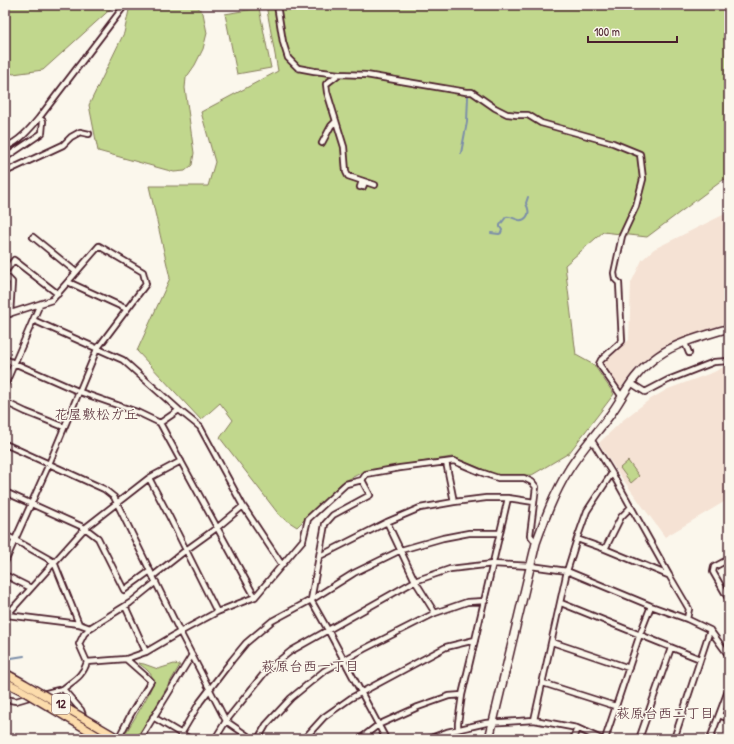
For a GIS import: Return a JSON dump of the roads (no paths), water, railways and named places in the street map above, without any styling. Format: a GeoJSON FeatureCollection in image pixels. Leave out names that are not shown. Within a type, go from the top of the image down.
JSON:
{"type":"FeatureCollection","features":[{"type":"Feature","properties":{"kind":"main road","name":"12"},"geometry":{"type":"LineString","coordinates":[[5,673],[117,738]]}},
{"type":"Feature","properties":{"kind":"main road","name":"12"},"geometry":{"type":"LineString","coordinates":[[5,682],[22,690],[103,739]]}},
{"type":"Feature","properties":{"kind":"street"},"geometry":{"type":"LineString","coordinates":[[5,147],[10,145],[28,131],[39,118],[125,5]]}},
{"type":"Feature","properties":{"kind":"street"},"geometry":{"type":"LineString","coordinates":[[278,5],[283,42],[288,58],[298,68],[339,74],[366,75],[472,92],[495,108],[507,114],[528,115],[541,123],[613,143],[640,154],[643,179],[636,206],[622,236],[614,273],[615,279],[619,282],[622,341],[601,360],[599,364],[622,396]]}},
{"type":"Feature","properties":{"kind":"street"},"geometry":{"type":"LineString","coordinates":[[339,74],[326,84],[327,92],[344,147],[346,172],[348,176],[375,185]]}},
{"type":"Feature","properties":{"kind":"street"},"geometry":{"type":"LineString","coordinates":[[5,158],[42,133],[43,121],[39,118]]}},
{"type":"Feature","properties":{"kind":"street"},"geometry":{"type":"LineString","coordinates":[[322,144],[331,126],[336,121]]}},
{"type":"Feature","properties":{"kind":"street"},"geometry":{"type":"LineString","coordinates":[[5,172],[63,145],[71,137],[80,132],[89,134]]}},
{"type":"Feature","properties":{"kind":"street"},"geometry":{"type":"LineString","coordinates":[[360,187],[362,181]]}},
{"type":"Feature","properties":{"kind":"street"},"geometry":{"type":"LineString","coordinates":[[34,237],[76,272]]}},
{"type":"Feature","properties":{"kind":"street"},"geometry":{"type":"LineString","coordinates":[[5,315],[52,300],[99,246],[143,272],[146,284],[97,349],[49,464],[5,562]]}},
{"type":"Feature","properties":{"kind":"street"},"geometry":{"type":"LineString","coordinates":[[10,314],[12,282],[5,274],[14,260],[58,294]]}},
{"type":"Feature","properties":{"kind":"street"},"geometry":{"type":"LineString","coordinates":[[68,282],[127,309]]}},
{"type":"Feature","properties":{"kind":"street"},"geometry":{"type":"LineString","coordinates":[[5,385],[40,304]]}},
{"type":"Feature","properties":{"kind":"street"},"geometry":{"type":"LineString","coordinates":[[33,320],[124,360],[200,427],[243,506],[282,565]]}},
{"type":"Feature","properties":{"kind":"street"},"geometry":{"type":"LineString","coordinates":[[489,739],[536,543],[545,517],[568,470],[610,415],[637,375],[658,356],[671,348],[729,328]]}},
{"type":"Feature","properties":{"kind":"street"},"geometry":{"type":"LineString","coordinates":[[685,343],[689,353]]}},
{"type":"Feature","properties":{"kind":"street"},"geometry":{"type":"LineString","coordinates":[[5,359],[80,392],[137,412],[160,423],[256,597]]}},
{"type":"Feature","properties":{"kind":"street"},"geometry":{"type":"LineString","coordinates":[[631,383],[644,392],[668,380],[714,362],[729,361]]}},
{"type":"Feature","properties":{"kind":"street"},"geometry":{"type":"LineString","coordinates":[[5,402],[64,427]]}},
{"type":"Feature","properties":{"kind":"street"},"geometry":{"type":"LineString","coordinates":[[160,423],[179,410]]}},
{"type":"Feature","properties":{"kind":"street"},"geometry":{"type":"LineString","coordinates":[[591,439],[612,473],[668,575],[689,609],[687,619]]}},
{"type":"Feature","properties":{"kind":"street"},"geometry":{"type":"LineString","coordinates":[[5,444],[104,489],[114,498],[209,690],[226,721],[252,739]]}},
{"type":"Feature","properties":{"kind":"street"},"geometry":{"type":"LineString","coordinates":[[6,615],[85,528],[149,478],[181,461]]}},
{"type":"Feature","properties":{"kind":"street"},"geometry":{"type":"LineString","coordinates":[[87,662],[126,659],[146,652],[217,612],[256,597],[303,540],[308,520],[346,484],[362,480],[366,474],[454,461],[498,478],[524,478],[532,482],[536,487],[530,535],[536,543]]}},
{"type":"Feature","properties":{"kind":"street"},"geometry":{"type":"LineString","coordinates":[[446,462],[454,502]]}},
{"type":"Feature","properties":{"kind":"street"},"geometry":{"type":"LineString","coordinates":[[534,720],[567,571],[577,539],[587,511],[612,473]]}},
{"type":"Feature","properties":{"kind":"street"},"geometry":{"type":"LineString","coordinates":[[149,478],[217,612]]}},
{"type":"Feature","properties":{"kind":"street"},"geometry":{"type":"LineString","coordinates":[[362,480],[370,495],[333,515],[325,524],[311,600],[386,739]]}},
{"type":"Feature","properties":{"kind":"street"},"geometry":{"type":"LineString","coordinates":[[5,492],[85,528],[98,538],[124,590],[150,570]]}},
{"type":"Feature","properties":{"kind":"street"},"geometry":{"type":"LineString","coordinates":[[320,556],[387,522],[420,508],[486,498],[508,498],[534,502]]}},
{"type":"Feature","properties":{"kind":"street"},"geometry":{"type":"LineString","coordinates":[[458,729],[462,695],[508,498]]}},
{"type":"Feature","properties":{"kind":"street"},"geometry":{"type":"LineString","coordinates":[[153,576],[218,527],[243,506]]}},
{"type":"Feature","properties":{"kind":"street"},"geometry":{"type":"LineString","coordinates":[[605,549],[621,517],[631,507]]}},
{"type":"Feature","properties":{"kind":"street"},"geometry":{"type":"LineString","coordinates":[[387,522],[416,581],[435,613]]}},
{"type":"Feature","properties":{"kind":"street"},"geometry":{"type":"LineString","coordinates":[[181,734],[200,702],[232,660],[246,643],[272,621],[354,574],[401,550],[443,538],[469,533],[500,533]]}},
{"type":"Feature","properties":{"kind":"street"},"geometry":{"type":"LineString","coordinates":[[5,536],[54,562],[79,624]]}},
{"type":"Feature","properties":{"kind":"street"},"geometry":{"type":"LineString","coordinates":[[577,539],[668,575]]}},
{"type":"Feature","properties":{"kind":"street"},"geometry":{"type":"LineString","coordinates":[[729,559],[714,567],[713,572],[727,593],[729,600]]}},
{"type":"Feature","properties":{"kind":"street"},"geometry":{"type":"LineString","coordinates":[[215,739],[226,721],[266,671],[291,651],[416,581],[450,569],[493,564],[531,566],[567,571],[651,606],[687,619],[710,630],[729,656]]}},
{"type":"Feature","properties":{"kind":"street"},"geometry":{"type":"LineString","coordinates":[[5,575],[31,588]]}},
{"type":"Feature","properties":{"kind":"street"},"geometry":{"type":"LineString","coordinates":[[5,699],[16,701],[63,689],[85,670],[87,662],[79,644],[84,634],[90,628],[125,606],[156,582]]}},
{"type":"Feature","properties":{"kind":"street"},"geometry":{"type":"LineString","coordinates":[[258,739],[266,725],[291,698],[324,671],[435,613],[467,602],[484,601]]}},
{"type":"Feature","properties":{"kind":"street"},"geometry":{"type":"LineString","coordinates":[[561,603],[700,659]]}},
{"type":"Feature","properties":{"kind":"street"},"geometry":{"type":"LineString","coordinates":[[125,606],[146,652]]}},
{"type":"Feature","properties":{"kind":"street"},"geometry":{"type":"LineString","coordinates":[[604,739],[651,606]]}},
{"type":"Feature","properties":{"kind":"street"},"geometry":{"type":"LineString","coordinates":[[6,615],[79,624],[90,628]]}},
{"type":"Feature","properties":{"kind":"street"},"geometry":{"type":"LineString","coordinates":[[674,739],[710,630]]}},
{"type":"Feature","properties":{"kind":"street"},"geometry":{"type":"LineString","coordinates":[[304,739],[324,717],[352,698],[446,647],[476,640]]}},
{"type":"Feature","properties":{"kind":"street"},"geometry":{"type":"LineString","coordinates":[[552,642],[629,668]]}},
{"type":"Feature","properties":{"kind":"street"},"geometry":{"type":"LineString","coordinates":[[639,739],[671,648]]}},
{"type":"Feature","properties":{"kind":"street"},"geometry":{"type":"LineString","coordinates":[[140,739],[192,654]]}},
{"type":"Feature","properties":{"kind":"street"},"geometry":{"type":"LineString","coordinates":[[117,738],[150,681],[126,659]]}},
{"type":"Feature","properties":{"kind":"street"},"geometry":{"type":"LineString","coordinates":[[543,683],[615,706]]}},
{"type":"Feature","properties":{"kind":"street"},"geometry":{"type":"LineString","coordinates":[[710,739],[729,688]]}},
{"type":"Feature","properties":{"kind":"street"},"geometry":{"type":"LineString","coordinates":[[63,689],[81,710],[92,739]]}},
{"type":"Feature","properties":{"kind":"street"},"geometry":{"type":"LineString","coordinates":[[360,739],[378,725],[418,707],[449,696],[462,695]]}},
{"type":"Feature","properties":{"kind":"street"},"geometry":{"type":"LineString","coordinates":[[719,715],[729,719]]}},
{"type":"Feature","properties":{"kind":"street"},"geometry":{"type":"LineString","coordinates":[[154,718],[190,739]]}},
{"type":"Feature","properties":{"kind":"street"},"geometry":{"type":"LineString","coordinates":[[428,739],[458,729],[493,722],[534,720],[576,728],[601,739]]}},
{"type":"Feature","properties":{"kind":"street"},"geometry":{"type":"LineString","coordinates":[[573,739],[576,728]]}},
{"type":"Feature","properties":{"kind":"waterway"},"geometry":{"type":"LineString","coordinates":[[461,153],[467,122],[468,96]]}},
{"type":"Feature","properties":{"kind":"waterway"},"geometry":{"type":"LineString","coordinates":[[491,233],[501,233],[502,230],[500,225],[506,217],[523,220],[528,213],[526,203],[528,197]]}},
{"type":"Feature","properties":{"kind":"waterway"},"geometry":{"type":"LineString","coordinates":[[5,659],[24,656]]}},
{"type":"Feature","properties":{"kind":"district","name":"花屋敷松ガ丘"},"geometry":{"type":"Point","coordinates":[96,414]}},
{"type":"Feature","properties":{"kind":"district","name":"萩原台西一丁目"},"geometry":{"type":"Point","coordinates":[310,666]}},
{"type":"Feature","properties":{"kind":"district","name":"萩原台西二丁目"},"geometry":{"type":"Point","coordinates":[665,713]}}]}
